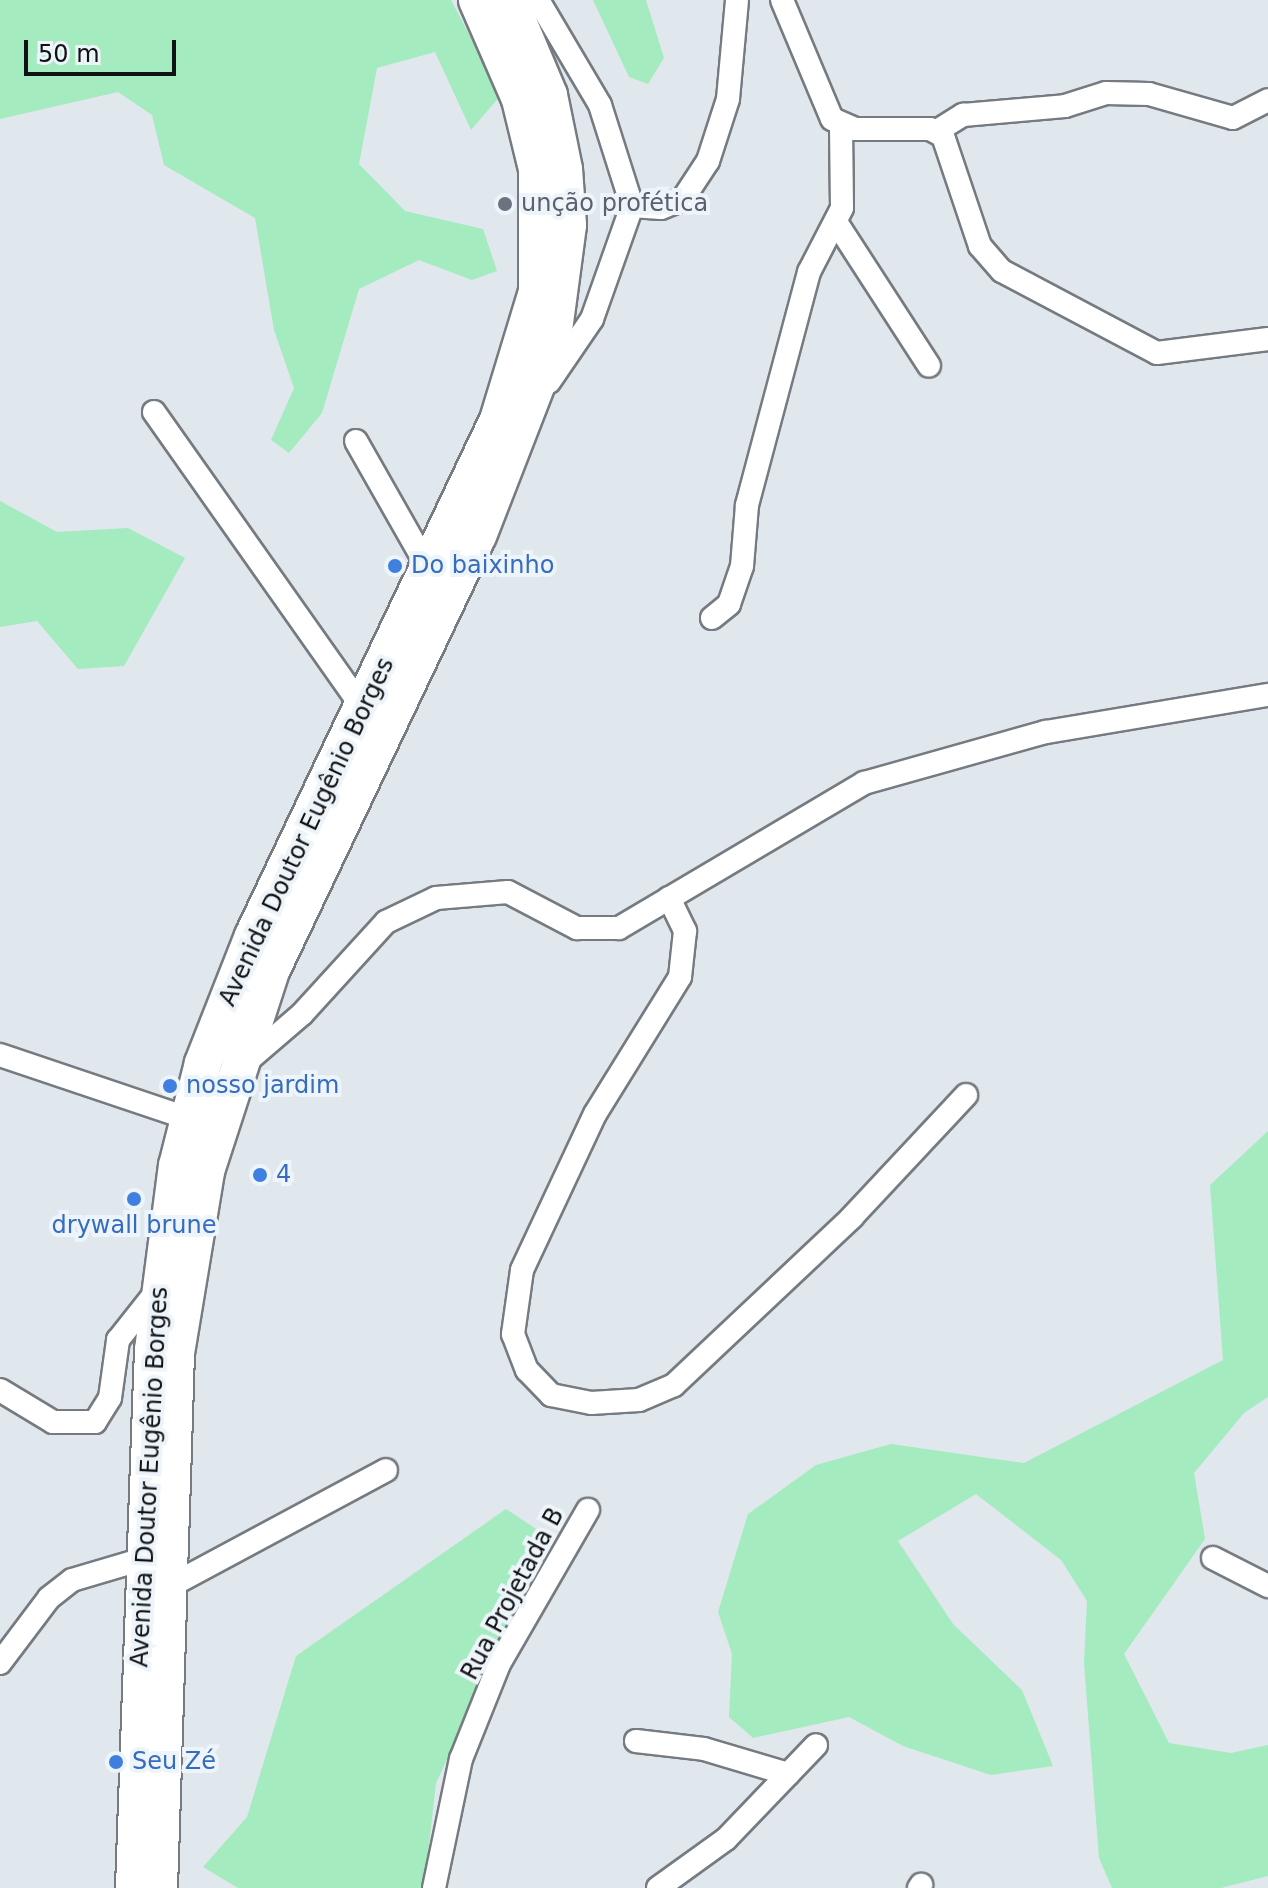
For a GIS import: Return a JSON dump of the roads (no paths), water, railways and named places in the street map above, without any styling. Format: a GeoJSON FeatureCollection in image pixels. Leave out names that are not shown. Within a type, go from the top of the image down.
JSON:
{"type":"FeatureCollection","features":[{"type":"Feature","properties":{"kind":"highway","name":"Avenida Doutor Eugênio Borges"},"geometry":{"type":"LineString","coordinates":[[134,1888],[143,1559],[159,1288],[203,1063],[253,936],[430,571],[498,420],[537,292],[537,169],[520,99],[477,0]]}},
{"type":"Feature","properties":{"kind":"highway","name":"Avenida Doutor Eugênio Borges"},"geometry":{"type":"LineString","coordinates":[[159,1888],[176,1353],[206,1171],[235,1071],[319,863],[537,399],[552,345],[568,225],[549,95],[509,0]]}},
{"type":"Feature","properties":{"kind":"street"},"geometry":{"type":"LineString","coordinates":[[537,399],[592,319],[632,206],[600,105],[538,0]]}},
{"type":"Feature","properties":{"kind":"street"},"geometry":{"type":"LineString","coordinates":[[632,206],[661,208],[683,199],[708,161],[728,99],[737,0]]}},
{"type":"Feature","properties":{"kind":"street"},"geometry":{"type":"LineString","coordinates":[[712,618],[729,604],[742,566],[759,453],[809,272],[836,222],[841,126],[820,100],[782,0]]}},
{"type":"Feature","properties":{"kind":"street"},"geometry":{"type":"LineString","coordinates":[[841,126],[937,131],[963,115],[1065,106],[1106,93],[1149,94],[1233,118],[1268,100]]}},
{"type":"Feature","properties":{"kind":"street"},"geometry":{"type":"LineString","coordinates":[[937,131],[958,163],[986,258],[1002,271],[1157,353],[1268,339]]}},
{"type":"Feature","properties":{"kind":"street"},"geometry":{"type":"LineString","coordinates":[[836,222],[929,366]]}},
{"type":"Feature","properties":{"kind":"street"},"geometry":{"type":"LineString","coordinates":[[154,412],[363,708]]}},
{"type":"Feature","properties":{"kind":"street"},"geometry":{"type":"LineString","coordinates":[[356,441],[430,571]]}},
{"type":"Feature","properties":{"kind":"street"},"geometry":{"type":"LineString","coordinates":[[235,1071],[302,1014],[386,922],[436,898],[508,892],[596,932],[669,898],[864,783],[1046,732],[1268,695]]}},
{"type":"Feature","properties":{"kind":"street"},"geometry":{"type":"LineString","coordinates":[[669,898],[685,931],[680,977],[595,1114],[522,1270],[513,1334],[527,1370],[551,1395],[591,1403],[639,1400],[674,1385],[852,1217],[966,1095]]}},
{"type":"Feature","properties":{"kind":"street"},"geometry":{"type":"LineString","coordinates":[[0,1055],[190,1119]]}},
{"type":"Feature","properties":{"kind":"street"},"geometry":{"type":"LineString","coordinates":[[0,1390],[53,1422],[95,1422],[110,1398],[118,1340],[159,1288]]}},
{"type":"Feature","properties":{"kind":"street"},"geometry":{"type":"LineString","coordinates":[[170,1586],[386,1470]]}},
{"type":"Feature","properties":{"kind":"street","name":"Rua Projetada B"},"geometry":{"type":"LineString","coordinates":[[434,1888],[454,1784],[494,1678],[588,1510]]}},
{"type":"Feature","properties":{"kind":"street"},"geometry":{"type":"LineString","coordinates":[[1213,1558],[1268,1586]]}},
{"type":"Feature","properties":{"kind":"street"},"geometry":{"type":"LineString","coordinates":[[0,1663],[49,1598],[72,1580],[143,1559]]}},
{"type":"Feature","properties":{"kind":"street"},"geometry":{"type":"LineString","coordinates":[[636,1741],[704,1749],[788,1774]]}},
{"type":"Feature","properties":{"kind":"street"},"geometry":{"type":"LineString","coordinates":[[658,1888],[726,1839],[816,1745]]}},
{"type":"Feature","properties":{"kind":"place","name":"unção profética"},"geometry":{"type":"Point","coordinates":[505,204]}},
{"type":"Feature","properties":{"kind":"place","name":"Do baixinho"},"geometry":{"type":"Point","coordinates":[395,566]}},
{"type":"Feature","properties":{"kind":"place","name":"nosso jardim"},"geometry":{"type":"Point","coordinates":[170,1086]}},
{"type":"Feature","properties":{"kind":"place","name":"4"},"geometry":{"type":"Point","coordinates":[260,1175]}},
{"type":"Feature","properties":{"kind":"place","name":"drywall brune"},"geometry":{"type":"Point","coordinates":[134,1199]}},
{"type":"Feature","properties":{"kind":"place","name":"Seu Zé"},"geometry":{"type":"Point","coordinates":[116,1762]}}]}
